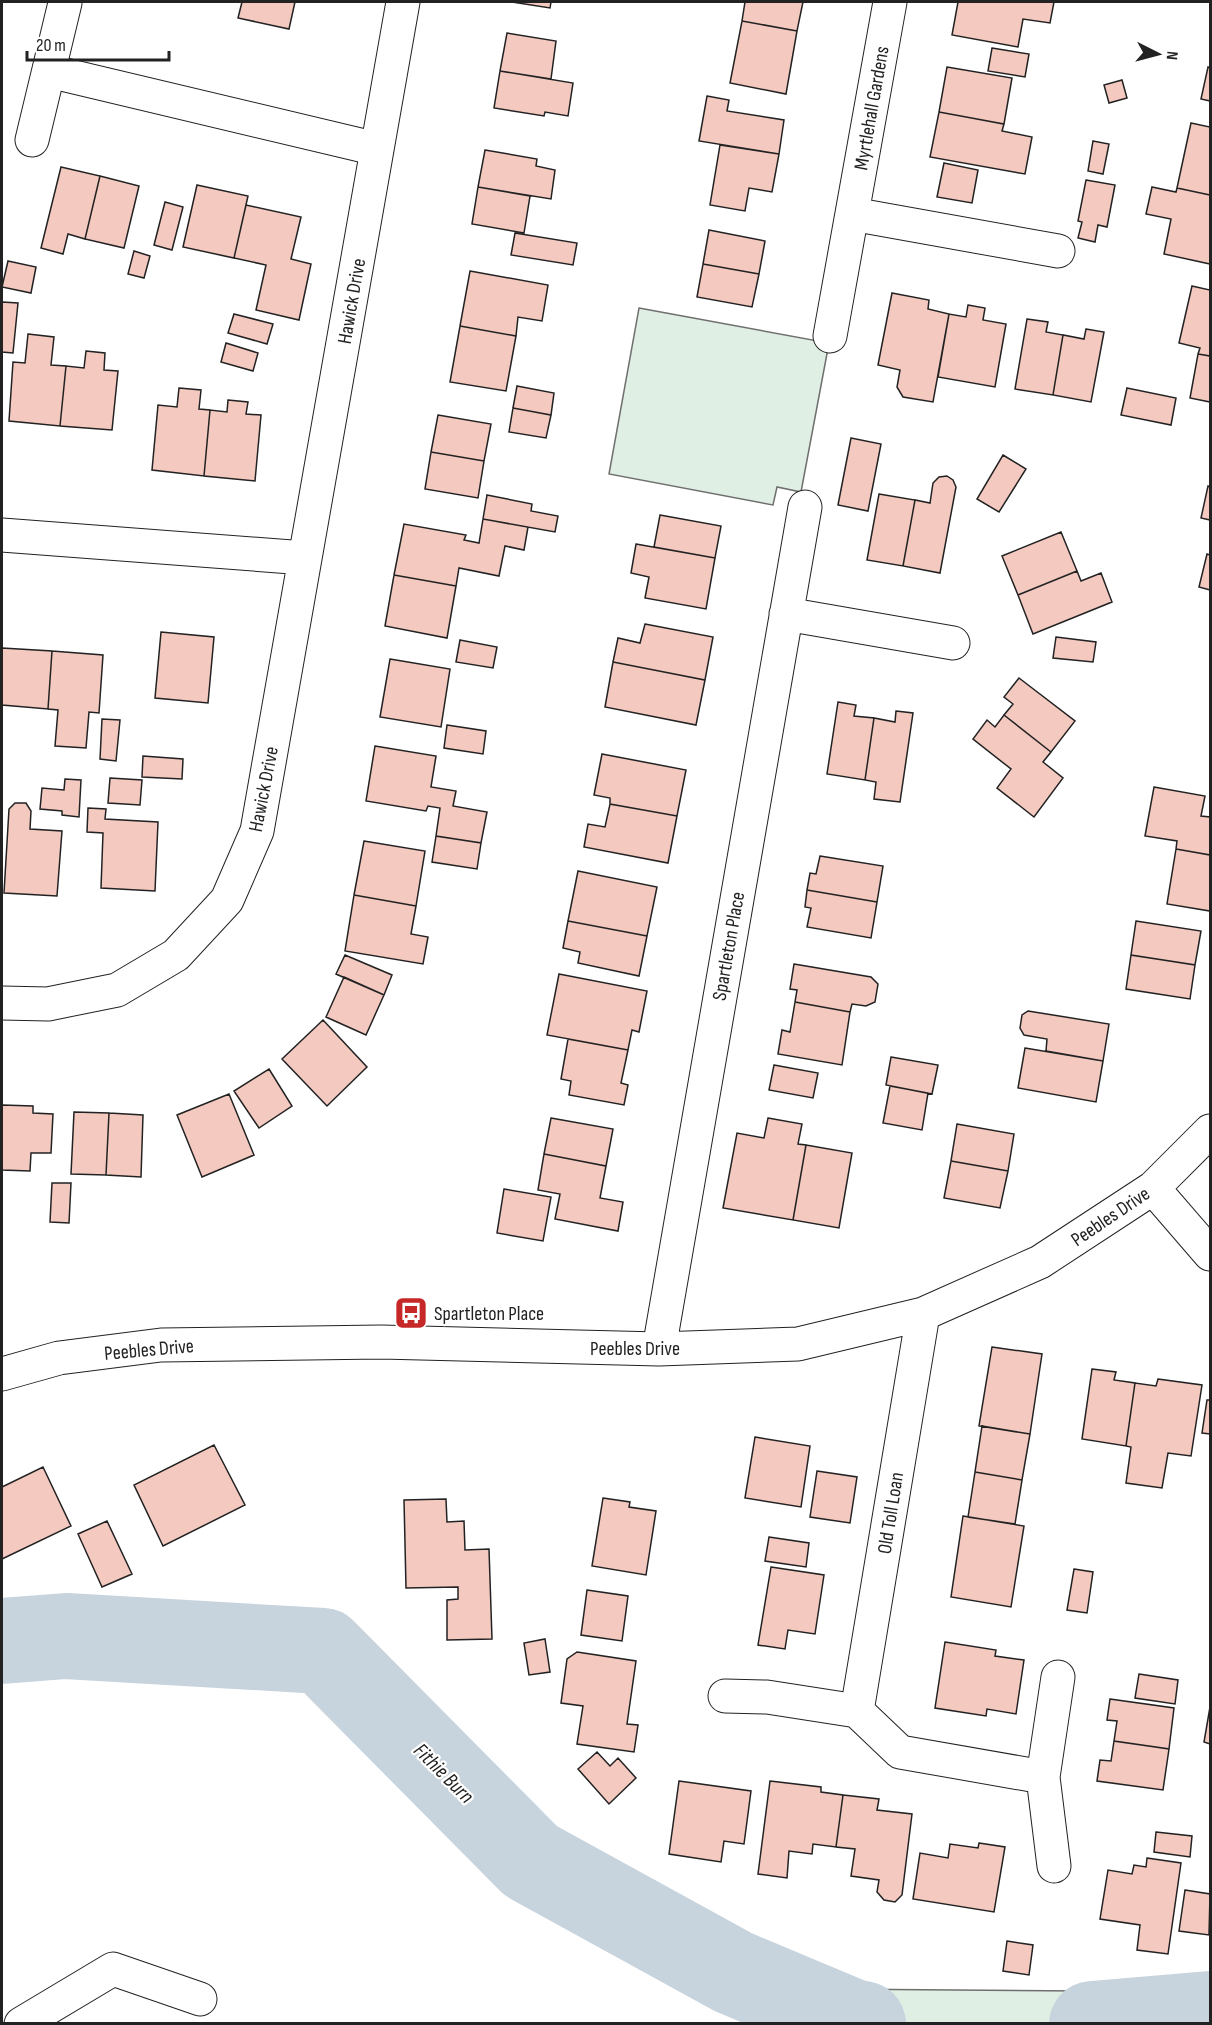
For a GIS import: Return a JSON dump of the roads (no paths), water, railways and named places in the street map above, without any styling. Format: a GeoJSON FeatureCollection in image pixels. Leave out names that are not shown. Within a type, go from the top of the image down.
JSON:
{"type":"FeatureCollection","features":[{"type":"Feature","properties":{"kind":"street","name":"Hawick Drive"},"geometry":{"type":"LineString","coordinates":[[2,1002],[48,1004],[117,990],[176,955],[227,900],[257,831],[403,2]]}},
{"type":"Feature","properties":{"kind":"street","name":"Myrtlehall Gardens"},"geometry":{"type":"LineString","coordinates":[[830,336],[890,2]]}},
{"type":"Feature","properties":{"kind":"street"},"geometry":{"type":"LineString","coordinates":[[32,140],[64,3]]}},
{"type":"Feature","properties":{"kind":"street"},"geometry":{"type":"LineString","coordinates":[[49,71],[377,149]]}},
{"type":"Feature","properties":{"kind":"street"},"geometry":{"type":"LineString","coordinates":[[852,214],[1058,251]]}},
{"type":"Feature","properties":{"kind":"street","name":"Spartleton Place"},"geometry":{"type":"LineString","coordinates":[[659,1349],[805,507]]}},
{"type":"Feature","properties":{"kind":"street"},"geometry":{"type":"LineString","coordinates":[[2,535],[305,558]]}},
{"type":"Feature","properties":{"kind":"street"},"geometry":{"type":"LineString","coordinates":[[786,614],[953,643]]}},
{"type":"Feature","properties":{"kind":"street","name":"Peebles Drive"},"geometry":{"type":"LineString","coordinates":[[2,1374],[59,1358],[161,1345],[381,1342],[659,1349],[798,1344],[923,1314],[1040,1262],[1153,1188],[1210,1131]]}},
{"type":"Feature","properties":{"kind":"street"},"geometry":{"type":"LineString","coordinates":[[1153,1188],[1210,1254]]}},
{"type":"Feature","properties":{"kind":"street","name":"Old Toll Loan"},"geometry":{"type":"LineString","coordinates":[[857,1711],[923,1314]]}},
{"type":"Feature","properties":{"kind":"street"},"geometry":{"type":"LineString","coordinates":[[1054,1866],[1043,1777],[1058,1677]]}},
{"type":"Feature","properties":{"kind":"street"},"geometry":{"type":"LineString","coordinates":[[725,1696],[767,1697],[857,1711],[900,1752],[1043,1777]]}},
{"type":"Feature","properties":{"kind":"street"},"geometry":{"type":"LineString","coordinates":[[21,2024],[113,1969],[200,1999]]}},
{"type":"Feature","properties":{"kind":"waterway","name":"Fithie Burn"},"geometry":{"type":"LineString","coordinates":[[2,1641],[66,1636],[323,1651],[531,1861],[733,1972],[852,2022],[863,2024]]}},
{"type":"Feature","properties":{"kind":"waterway","name":"Fithie Burn"},"geometry":{"type":"LineString","coordinates":[[1092,2024],[1210,2014]]}},
{"type":"Feature","properties":{"kind":"place","name":"Spartleton Place"},"geometry":{"type":"Point","coordinates":[411,1313]}}]}
